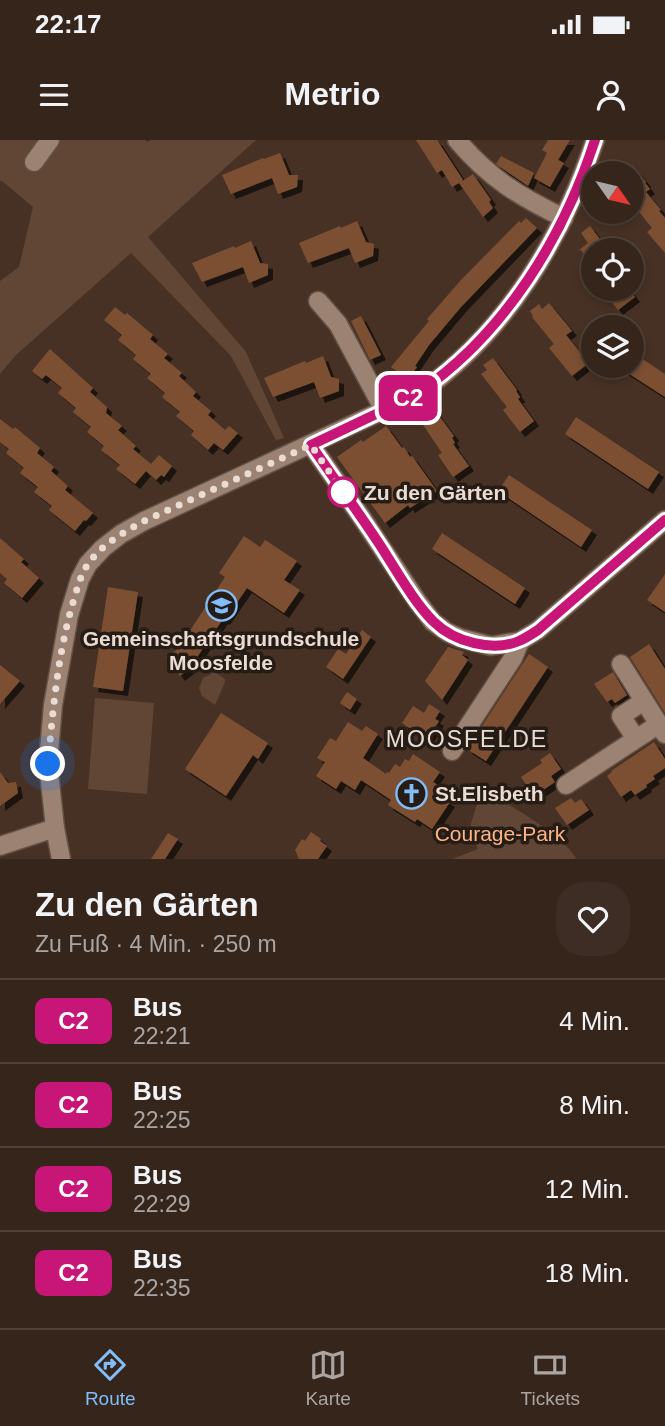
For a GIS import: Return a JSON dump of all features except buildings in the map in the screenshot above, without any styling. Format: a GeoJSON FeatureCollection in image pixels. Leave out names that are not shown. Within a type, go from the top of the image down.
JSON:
{"type":"FeatureCollection","features":[{"type":"Feature","properties":{"kind":"street"},"geometry":{"type":"LineString","coordinates":[[34,162],[50,140]]}},
{"type":"Feature","properties":{"kind":"street"},"geometry":{"type":"LineString","coordinates":[[457,140],[495,179],[565,218]]}},
{"type":"Feature","properties":{"kind":"street"},"geometry":{"type":"LineString","coordinates":[[61,859],[48,764],[53,705],[69,615],[80,579],[88,564],[121,534],[144,521],[420,392],[455,364],[483,336],[543,257],[565,218],[595,140]]}},
{"type":"Feature","properties":{"kind":"street"},"geometry":{"type":"LineString","coordinates":[[318,301],[338,324],[384,410]]}},
{"type":"Feature","properties":{"kind":"street"},"geometry":{"type":"LineString","coordinates":[[311,445],[433,622],[447,632],[475,643],[491,646],[520,641],[538,630],[665,520]]}},
{"type":"Feature","properties":{"kind":"street"},"geometry":{"type":"LineString","coordinates":[[452,751],[513,658],[520,641]]}},
{"type":"Feature","properties":{"kind":"street"},"geometry":{"type":"LineString","coordinates":[[566,785],[636,739],[662,729],[621,664]]}},
{"type":"Feature","properties":{"kind":"street"},"geometry":{"type":"LineString","coordinates":[[636,739],[621,716],[645,701]]}},
{"type":"Feature","properties":{"kind":"street"},"geometry":{"type":"LineString","coordinates":[[0,846],[55,828]]}},
{"type":"Feature","properties":{"kind":"green space"},"geometry":{"type":"Polygon","coordinates":[[[0,140],[256,140],[148,237],[246,352],[284,438],[276,440],[231,356],[131,253],[16,355],[0,374],[0,281],[19,267],[33,207],[0,181],[0,140]]]}},
{"type":"Feature","properties":{"kind":"green space"},"geometry":{"type":"Polygon","coordinates":[[[215,672],[225,679],[225,682],[215,705],[202,696],[199,688],[203,678],[215,672]]]}},
{"type":"Feature","properties":{"kind":"green space"},"geometry":{"type":"Polygon","coordinates":[[[95,698],[154,703],[147,794],[88,789],[95,698]]]}},
{"type":"Feature","properties":{"kind":"green space","name":"Courage-Park"},"geometry":{"type":"Polygon","coordinates":[[[482,788],[548,830],[576,859],[452,859],[478,849],[469,830],[482,788]]]}},
{"type":"Feature","properties":{"kind":"bus line","name":"C2"},"geometry":{"type":"LineString","coordinates":[[595,140],[574,198],[543,257],[483,336],[455,364],[420,392],[311,445],[433,622],[447,632],[475,643],[505,645],[520,641],[538,630],[665,520]]}},
{"type":"Feature","properties":{"kind":"place","name":"Zu den Gärten"},"geometry":{"type":"Point","coordinates":[343,492]}},
{"type":"Feature","properties":{"kind":"place","name":"Gemeinschaftsgrundschule Moosfelde"},"geometry":{"type":"Point","coordinates":[221,606]}},
{"type":"Feature","properties":{"kind":"place","name":"St.Elisbeth"},"geometry":{"type":"Point","coordinates":[412,793]}},
{"type":"Feature","properties":{"kind":"district","name":"MOOSFELDE"},"geometry":{"type":"Point","coordinates":[467,739]}},
{"type":"Feature","properties":{"kind":"route"},"geometry":{"type":"LineString","coordinates":[[48,764],[53,705],[69,615],[80,579],[88,564],[103,548],[144,521],[311,445],[343,492]]}}]}
